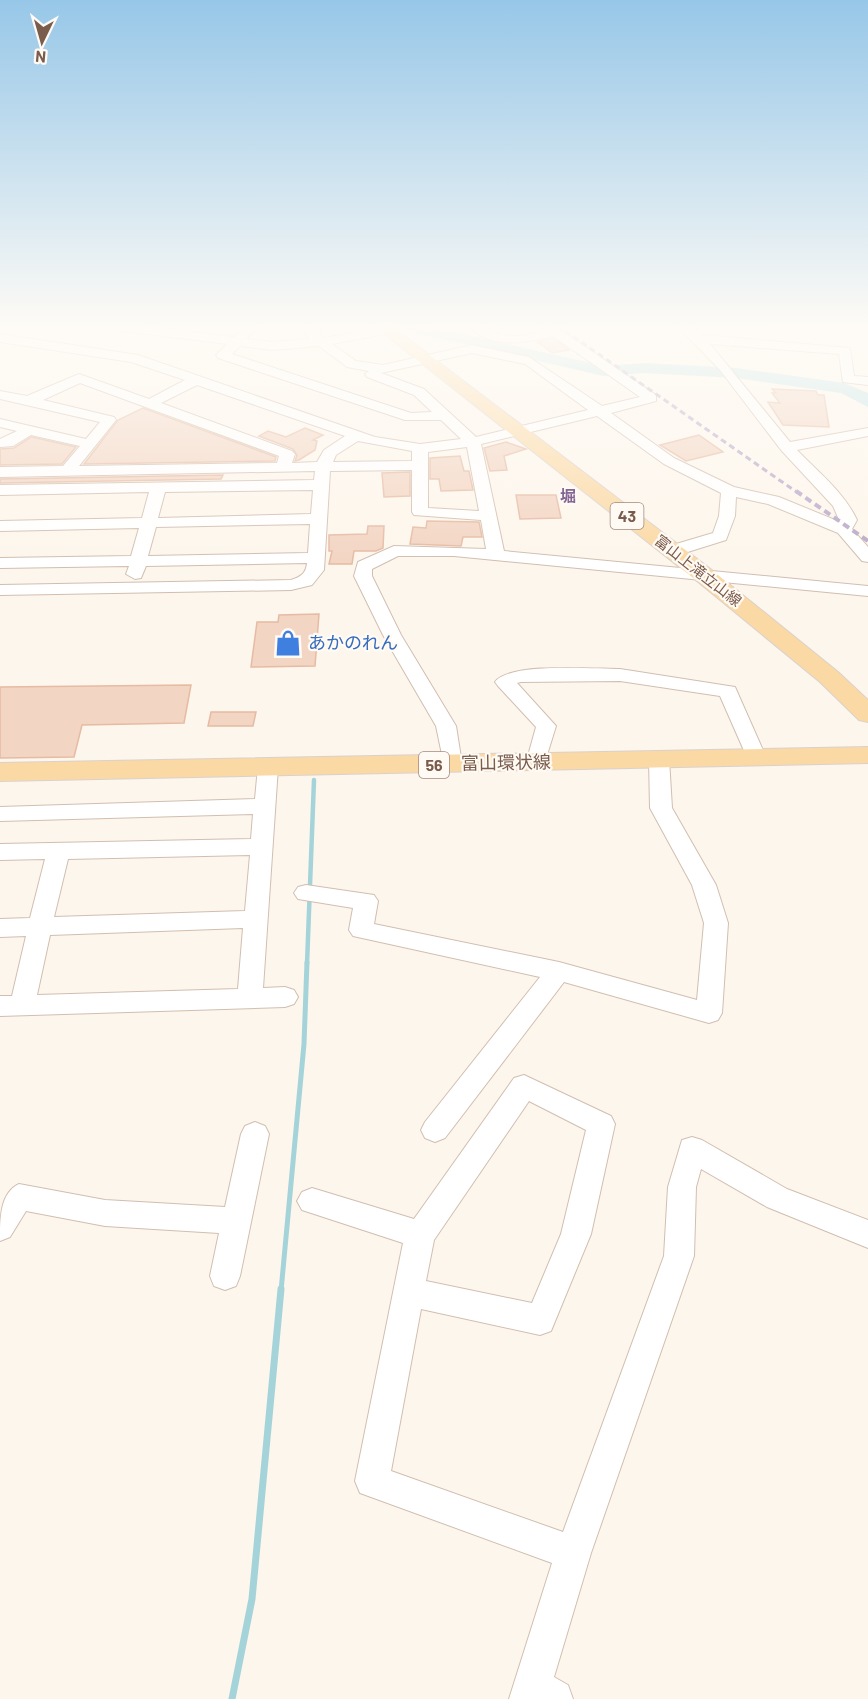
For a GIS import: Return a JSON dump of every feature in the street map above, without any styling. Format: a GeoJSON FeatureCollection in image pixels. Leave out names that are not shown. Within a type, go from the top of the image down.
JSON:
{"type":"FeatureCollection","features":[{"type":"Feature","properties":{"kind":"main road","name":"富山上滝立山線"},"geometry":{"type":"LineString","coordinates":[[491,404],[714,577],[868,692]]}},
{"type":"Feature","properties":{"kind":"main road","name":"富山上滝立山線"},"geometry":{"type":"LineString","coordinates":[[714,577],[868,714]]}},
{"type":"Feature","properties":{"kind":"main road","name":"富山環状線"},"geometry":{"type":"LineString","coordinates":[[0,772],[868,755]]}},
{"type":"Feature","properties":{"kind":"street"},"geometry":{"type":"LineString","coordinates":[[43,404],[109,420],[67,471]]}},
{"type":"Feature","properties":{"kind":"street"},"geometry":{"type":"LineString","coordinates":[[150,404],[286,454],[283,468]]}},
{"type":"Feature","properties":{"kind":"street"},"geometry":{"type":"LineString","coordinates":[[267,404],[357,435],[420,448],[474,442],[628,404]]}},
{"type":"Feature","properties":{"kind":"street"},"geometry":{"type":"LineString","coordinates":[[296,414],[315,404]]}},
{"type":"Feature","properties":{"kind":"street"},"geometry":{"type":"LineString","coordinates":[[369,404],[411,417],[446,416]]}},
{"type":"Feature","properties":{"kind":"street"},"geometry":{"type":"LineString","coordinates":[[433,404],[474,442],[496,555]]}},
{"type":"Feature","properties":{"kind":"street"},"geometry":{"type":"LineString","coordinates":[[588,404],[669,462],[729,491],[773,500],[844,530],[868,557]]}},
{"type":"Feature","properties":{"kind":"street"},"geometry":{"type":"LineString","coordinates":[[754,404],[786,447],[841,505],[849,520],[844,530]]}},
{"type":"Feature","properties":{"kind":"street"},"geometry":{"type":"LineString","coordinates":[[0,423],[89,444]]}},
{"type":"Feature","properties":{"kind":"street"},"geometry":{"type":"LineString","coordinates":[[0,443],[8,443],[29,430]]}},
{"type":"Feature","properties":{"kind":"street"},"geometry":{"type":"LineString","coordinates":[[786,447],[868,432]]}},
{"type":"Feature","properties":{"kind":"street"},"geometry":{"type":"LineString","coordinates":[[0,590],[291,585],[306,581],[315,570],[323,467],[329,453],[357,435]]}},
{"type":"Feature","properties":{"kind":"street"},"geometry":{"type":"LineString","coordinates":[[420,448],[420,512],[489,516]]}},
{"type":"Feature","properties":{"kind":"street"},"geometry":{"type":"LineString","coordinates":[[0,472],[420,465]]}},
{"type":"Feature","properties":{"kind":"street"},"geometry":{"type":"LineString","coordinates":[[0,490],[321,485]]}},
{"type":"Feature","properties":{"kind":"street"},"geometry":{"type":"LineString","coordinates":[[132,588],[158,487]]}},
{"type":"Feature","properties":{"kind":"street"},"geometry":{"type":"LineString","coordinates":[[678,549],[720,536],[727,516],[729,491]]}},
{"type":"Feature","properties":{"kind":"street"},"geometry":{"type":"LineString","coordinates":[[0,526],[319,519]]}},
{"type":"Feature","properties":{"kind":"street"},"geometry":{"type":"LineString","coordinates":[[452,764],[446,726],[392,635],[363,576],[364,566],[383,559],[394,551],[412,549],[496,555],[868,591]]}},
{"type":"Feature","properties":{"kind":"street"},"geometry":{"type":"LineString","coordinates":[[0,563],[316,558]]}},
{"type":"Feature","properties":{"kind":"street"},"geometry":{"type":"LineString","coordinates":[[536,763],[546,726],[505,682],[517,676],[620,675],[728,691],[756,757]]}},
{"type":"Feature","properties":{"kind":"street"},"geometry":{"type":"LineString","coordinates":[[306,893],[366,901],[360,930],[559,971],[709,1013],[716,923],[704,885],[661,808],[658,759]]}},
{"type":"Feature","properties":{"kind":"street"},"geometry":{"type":"LineString","coordinates":[[250,998],[268,768]]}},
{"type":"Feature","properties":{"kind":"street"},"geometry":{"type":"LineString","coordinates":[[0,814],[265,806]]}},
{"type":"Feature","properties":{"kind":"street"},"geometry":{"type":"LineString","coordinates":[[0,852],[262,847]]}},
{"type":"Feature","properties":{"kind":"street"},"geometry":{"type":"LineString","coordinates":[[58,851],[41,927],[11,1006],[285,997]]}},
{"type":"Feature","properties":{"kind":"street"},"geometry":{"type":"LineString","coordinates":[[0,928],[256,919]]}},
{"type":"Feature","properties":{"kind":"street"},"geometry":{"type":"LineString","coordinates":[[435,1130],[559,971]]}},
{"type":"Feature","properties":{"kind":"street"},"geometry":{"type":"LineString","coordinates":[[410,1292],[540,1320],[576,1234],[601,1124],[524,1086],[420,1235],[372,1481],[573,1553]]}},
{"type":"Feature","properties":{"kind":"street"},"geometry":{"type":"LineString","coordinates":[[225,1276],[255,1134]]}},
{"type":"Feature","properties":{"kind":"street"},"geometry":{"type":"LineString","coordinates":[[538,1695],[573,1553],[678,1256],[682,1187],[692,1149],[777,1198],[868,1234]]}},
{"type":"Feature","properties":{"kind":"street"},"geometry":{"type":"LineString","coordinates":[[0,1227],[20,1197],[105,1213],[237,1221]]}},
{"type":"Feature","properties":{"kind":"street"},"geometry":{"type":"LineString","coordinates":[[312,1201],[420,1235]]}},
{"type":"Feature","properties":{"kind":"building"},"geometry":{"type":"Polygon","coordinates":[[[769,404],[825,404],[829,427],[783,425],[769,404]]]}},
{"type":"Feature","properties":{"kind":"building"},"geometry":{"type":"Polygon","coordinates":[[[143,408],[276,457],[275,461],[84,464],[118,420],[143,408]]]}},
{"type":"Feature","properties":{"kind":"building"},"geometry":{"type":"Polygon","coordinates":[[[305,428],[323,435],[313,440],[317,441],[315,450],[295,461],[297,455],[293,449],[259,436],[268,431],[286,437],[305,428]]]}},
{"type":"Feature","properties":{"kind":"building"},"geometry":{"type":"Polygon","coordinates":[[[699,435],[723,452],[686,461],[660,445],[699,435]]]}},
{"type":"Feature","properties":{"kind":"building"},"geometry":{"type":"Polygon","coordinates":[[[31,437],[76,447],[62,464],[0,465],[0,449],[14,448],[31,437]]]}},
{"type":"Feature","properties":{"kind":"building"},"geometry":{"type":"Polygon","coordinates":[[[506,442],[526,449],[504,456],[507,470],[490,471],[484,448],[506,442]]]}},
{"type":"Feature","properties":{"kind":"building"},"geometry":{"type":"Polygon","coordinates":[[[460,456],[464,471],[469,471],[473,490],[441,491],[439,479],[430,479],[430,458],[460,456]]]}},
{"type":"Feature","properties":{"kind":"building"},"geometry":{"type":"Polygon","coordinates":[[[410,472],[410,496],[384,497],[382,473],[410,472]]]}},
{"type":"Feature","properties":{"kind":"building"},"geometry":{"type":"Polygon","coordinates":[[[223,475],[221,479],[0,483],[0,479],[223,475]]]}},
{"type":"Feature","properties":{"kind":"building"},"geometry":{"type":"Polygon","coordinates":[[[516,495],[556,495],[561,518],[520,519],[516,495]]]}},
{"type":"Feature","properties":{"kind":"building"},"geometry":{"type":"Polygon","coordinates":[[[427,521],[479,522],[482,537],[463,537],[461,546],[410,544],[413,527],[426,528],[427,521]]]}},
{"type":"Feature","properties":{"kind":"building"},"geometry":{"type":"Polygon","coordinates":[[[368,526],[384,526],[383,548],[376,551],[354,551],[352,564],[329,564],[332,551],[329,551],[329,535],[367,534],[368,526]]]}},
{"type":"Feature","properties":{"kind":"building"},"geometry":{"type":"Polygon","coordinates":[[[319,614],[315,666],[251,667],[257,622],[278,622],[279,615],[319,614]]]}},
{"type":"Feature","properties":{"kind":"building"},"geometry":{"type":"Polygon","coordinates":[[[191,685],[184,723],[82,725],[74,757],[0,758],[0,687],[191,685]]]}},
{"type":"Feature","properties":{"kind":"building"},"geometry":{"type":"Polygon","coordinates":[[[211,712],[256,712],[253,726],[208,726],[211,712]]]}},
{"type":"Feature","properties":{"kind":"waterway"},"geometry":{"type":"LineString","coordinates":[[307,964],[314,780]]}},
{"type":"Feature","properties":{"kind":"waterway"},"geometry":{"type":"LineString","coordinates":[[281,1291],[304,1044],[307,962]]}},
{"type":"Feature","properties":{"kind":"waterway"},"geometry":{"type":"LineString","coordinates":[[232,1699],[252,1599],[281,1289]]}},
{"type":"Feature","properties":{"kind":"railway"},"geometry":{"type":"LineString","coordinates":[[671,404],[798,493]]}},
{"type":"Feature","properties":{"kind":"railway"},"geometry":{"type":"LineString","coordinates":[[796,491],[868,541]]}},
{"type":"Feature","properties":{"kind":"place","name":"あかのれん"},"geometry":{"type":"Point","coordinates":[288,643]}},
{"type":"Feature","properties":{"kind":"district","name":"堀"},"geometry":{"type":"Point","coordinates":[568,496]}}]}
